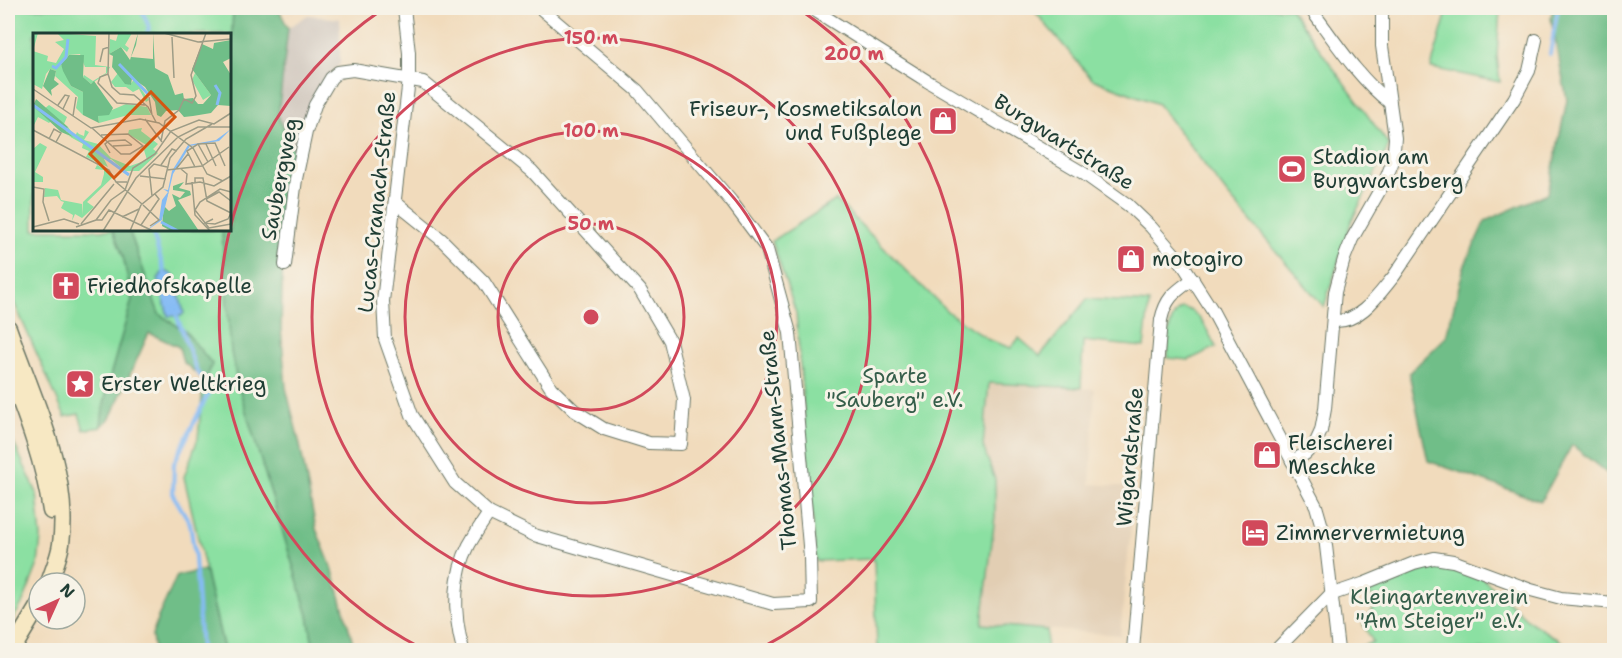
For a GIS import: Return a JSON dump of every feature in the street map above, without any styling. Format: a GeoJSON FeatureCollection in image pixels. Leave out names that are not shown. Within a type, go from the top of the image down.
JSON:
{"type":"FeatureCollection","features":[{"type":"Feature","properties":{"kind":"main road"},"geometry":{"type":"LineString","coordinates":[[8,328],[48,440],[59,479],[62,532],[58,557],[53,571]]}},
{"type":"Feature","properties":{"kind":"main road"},"geometry":{"type":"LineString","coordinates":[[8,368],[28,421],[47,483],[52,520],[51,571]]}},
{"type":"Feature","properties":{"kind":"main road"},"geometry":{"type":"LineString","coordinates":[[12,651],[27,625]]}},
{"type":"Feature","properties":{"kind":"street","name":"Lucas-Cranach-Straße"},"geometry":{"type":"LineString","coordinates":[[404,8],[409,53],[409,79],[382,301],[385,339],[412,415],[455,483],[489,513],[534,535],[773,604],[811,602]]}},
{"type":"Feature","properties":{"kind":"street","name":"Thomas-Mann-Straße"},"geometry":{"type":"LineString","coordinates":[[540,8],[638,90],[767,249],[790,333],[810,557],[811,602]]}},
{"type":"Feature","properties":{"kind":"street","name":"Burgwartstraße"},"geometry":{"type":"LineString","coordinates":[[811,8],[927,81],[1083,173],[1128,205],[1160,237],[1193,279],[1216,318],[1308,490],[1321,519],[1338,651]]}},
{"type":"Feature","properties":{"kind":"street"},"geometry":{"type":"LineString","coordinates":[[1310,8],[1346,57],[1377,93],[1390,103]]}},
{"type":"Feature","properties":{"kind":"street"},"geometry":{"type":"LineString","coordinates":[[1292,461],[1305,454],[1316,444],[1321,431],[1334,321],[1335,292],[1344,259],[1362,219],[1385,181],[1393,160],[1395,138],[1382,46],[1382,8]]}},
{"type":"Feature","properties":{"kind":"street"},"geometry":{"type":"LineString","coordinates":[[1334,321],[1342,322],[1359,313],[1394,276],[1514,99],[1529,71],[1536,40]]}},
{"type":"Feature","properties":{"kind":"street","name":"Saubergweg"},"geometry":{"type":"LineString","coordinates":[[285,265],[296,179],[306,132],[315,105],[325,86],[338,72],[352,70],[423,82],[532,171],[640,290],[670,341],[684,400],[681,444],[649,443],[604,429],[575,411],[551,388],[484,282],[442,240],[395,202]]}},
{"type":"Feature","properties":{"kind":"street","name":"Wigardstraße"},"geometry":{"type":"LineString","coordinates":[[1133,651],[1161,320],[1164,304],[1193,279]]}},
{"type":"Feature","properties":{"kind":"street"},"geometry":{"type":"LineString","coordinates":[[463,651],[457,628],[456,584],[468,546],[489,513]]}},
{"type":"Feature","properties":{"kind":"street"},"geometry":{"type":"LineString","coordinates":[[1276,651],[1330,595],[1414,563],[1434,558],[1453,561],[1531,590],[1561,598],[1614,603]]}},
{"type":"Feature","properties":{"kind":"shaded area"},"geometry":{"type":"Polygon","coordinates":[[[308,15],[340,19],[340,64],[326,78],[295,152],[278,116],[288,28],[308,15]]]}},
{"type":"Feature","properties":{"kind":"shaded area"},"geometry":{"type":"Polygon","coordinates":[[[989,383],[1095,389],[1090,484],[1135,487],[1120,635],[982,624],[995,516],[995,480],[983,446],[989,383]]]}},
{"type":"Feature","properties":{"kind":"green space"},"geometry":{"type":"Polygon","coordinates":[[[8,8],[233,8],[231,57],[231,33],[33,33],[33,231],[113,231],[123,256],[132,300],[111,373],[101,427],[84,430],[79,414],[65,417],[8,289],[8,8]]]}},
{"type":"Feature","properties":{"kind":"green space"},"geometry":{"type":"Polygon","coordinates":[[[233,8],[278,8],[288,28],[278,116],[295,152],[283,248],[281,329],[286,388],[300,445],[316,529],[333,571],[355,650],[314,650],[308,615],[238,385],[231,352],[222,234],[223,231],[231,231],[233,8]]]}},
{"type":"Feature","properties":{"kind":"green space","name":"Stadion am Burgwartsberg"},"geometry":{"type":"Polygon","coordinates":[[[1032,8],[1290,8],[1389,145],[1351,222],[1324,307],[1227,194],[1158,104],[1092,79],[1032,8]]]}},
{"type":"Feature","properties":{"kind":"green space"},"geometry":{"type":"Polygon","coordinates":[[[1448,8],[1500,8],[1497,56],[1500,82],[1431,68],[1448,8]]]}},
{"type":"Feature","properties":{"kind":"green space"},"geometry":{"type":"Polygon","coordinates":[[[1553,8],[1614,8],[1614,479],[1572,445],[1541,501],[1428,461],[1409,373],[1446,337],[1464,267],[1485,221],[1548,193],[1567,100],[1551,18],[1553,8]]]}},
{"type":"Feature","properties":{"kind":"green space","name":"Sparte \"Sauberg\" e.V."},"geometry":{"type":"Polygon","coordinates":[[[836,200],[948,312],[989,340],[1011,348],[1019,338],[1040,356],[1087,299],[1149,303],[1144,347],[1083,341],[1081,388],[989,383],[983,446],[995,480],[995,516],[982,624],[1047,630],[1046,650],[877,650],[874,559],[816,561],[796,313],[772,241],[836,200]]]}},
{"type":"Feature","properties":{"kind":"green space"},"geometry":{"type":"Polygon","coordinates":[[[113,231],[129,231],[159,314],[185,331],[212,364],[203,386],[201,377],[183,362],[179,347],[149,333],[110,418],[101,427],[111,373],[132,300],[123,256],[113,231]]]}},
{"type":"Feature","properties":{"kind":"green space"},"geometry":{"type":"Polygon","coordinates":[[[129,231],[223,231],[231,352],[238,385],[308,615],[314,650],[224,650],[184,477],[198,438],[203,386],[212,364],[185,331],[159,314],[129,231]]]}},
{"type":"Feature","properties":{"kind":"green space"},"geometry":{"type":"Polygon","coordinates":[[[1182,308],[1188,309],[1199,317],[1216,347],[1189,360],[1168,358],[1171,324],[1173,317],[1182,308]]]}},
{"type":"Feature","properties":{"kind":"green space"},"geometry":{"type":"Polygon","coordinates":[[[10,435],[37,493],[41,538],[38,564],[35,571],[27,571],[27,592],[8,628],[8,436],[10,435]]]}},
{"type":"Feature","properties":{"kind":"green space","name":"Kleingartenverein \"Am Steiger\" e.V."},"geometry":{"type":"Polygon","coordinates":[[[1445,566],[1480,576],[1529,621],[1574,650],[1351,650],[1373,642],[1363,624],[1378,601],[1371,595],[1365,599],[1363,593],[1428,568],[1445,566]]]}},
{"type":"Feature","properties":{"kind":"green space"},"geometry":{"type":"Polygon","coordinates":[[[205,570],[224,650],[154,650],[152,636],[177,576],[205,570]]]}},
{"type":"Feature","properties":{"kind":"water"},"geometry":{"type":"Polygon","coordinates":[[[168,272],[174,276],[184,313],[181,316],[168,316],[158,279],[162,273],[168,272]]]}},
{"type":"Feature","properties":{"kind":"waterway"},"geometry":{"type":"LineString","coordinates":[[141,8],[149,27],[147,33]]}},
{"type":"Feature","properties":{"kind":"waterway"},"geometry":{"type":"LineString","coordinates":[[1550,54],[1558,8]]}},
{"type":"Feature","properties":{"kind":"waterway"},"geometry":{"type":"LineString","coordinates":[[152,231],[166,278]]}},
{"type":"Feature","properties":{"kind":"waterway"},"geometry":{"type":"LineString","coordinates":[[176,314],[197,372],[207,382],[209,392],[174,463],[173,495],[190,523],[195,557],[201,650]]}},
{"type":"Feature","properties":{"kind":"place","name":"Friseur-, Kosmetiksalon und Fußplege"},"geometry":{"type":"Point","coordinates":[943,121]}},
{"type":"Feature","properties":{"kind":"place","name":"Stadion am Burgwartsberg"},"geometry":{"type":"Point","coordinates":[1292,169]}},
{"type":"Feature","properties":{"kind":"place","name":"motogiro"},"geometry":{"type":"Point","coordinates":[1131,259]}},
{"type":"Feature","properties":{"kind":"place","name":"Friedhofskapelle"},"geometry":{"type":"Point","coordinates":[66,286]}},
{"type":"Feature","properties":{"kind":"place","name":"Erster Weltkrieg"},"geometry":{"type":"Point","coordinates":[80,384]}},
{"type":"Feature","properties":{"kind":"place","name":"Fleischerei Meschke"},"geometry":{"type":"Point","coordinates":[1267,455]}},
{"type":"Feature","properties":{"kind":"place","name":"Zimmervermietung"},"geometry":{"type":"Point","coordinates":[1255,533]}}]}
